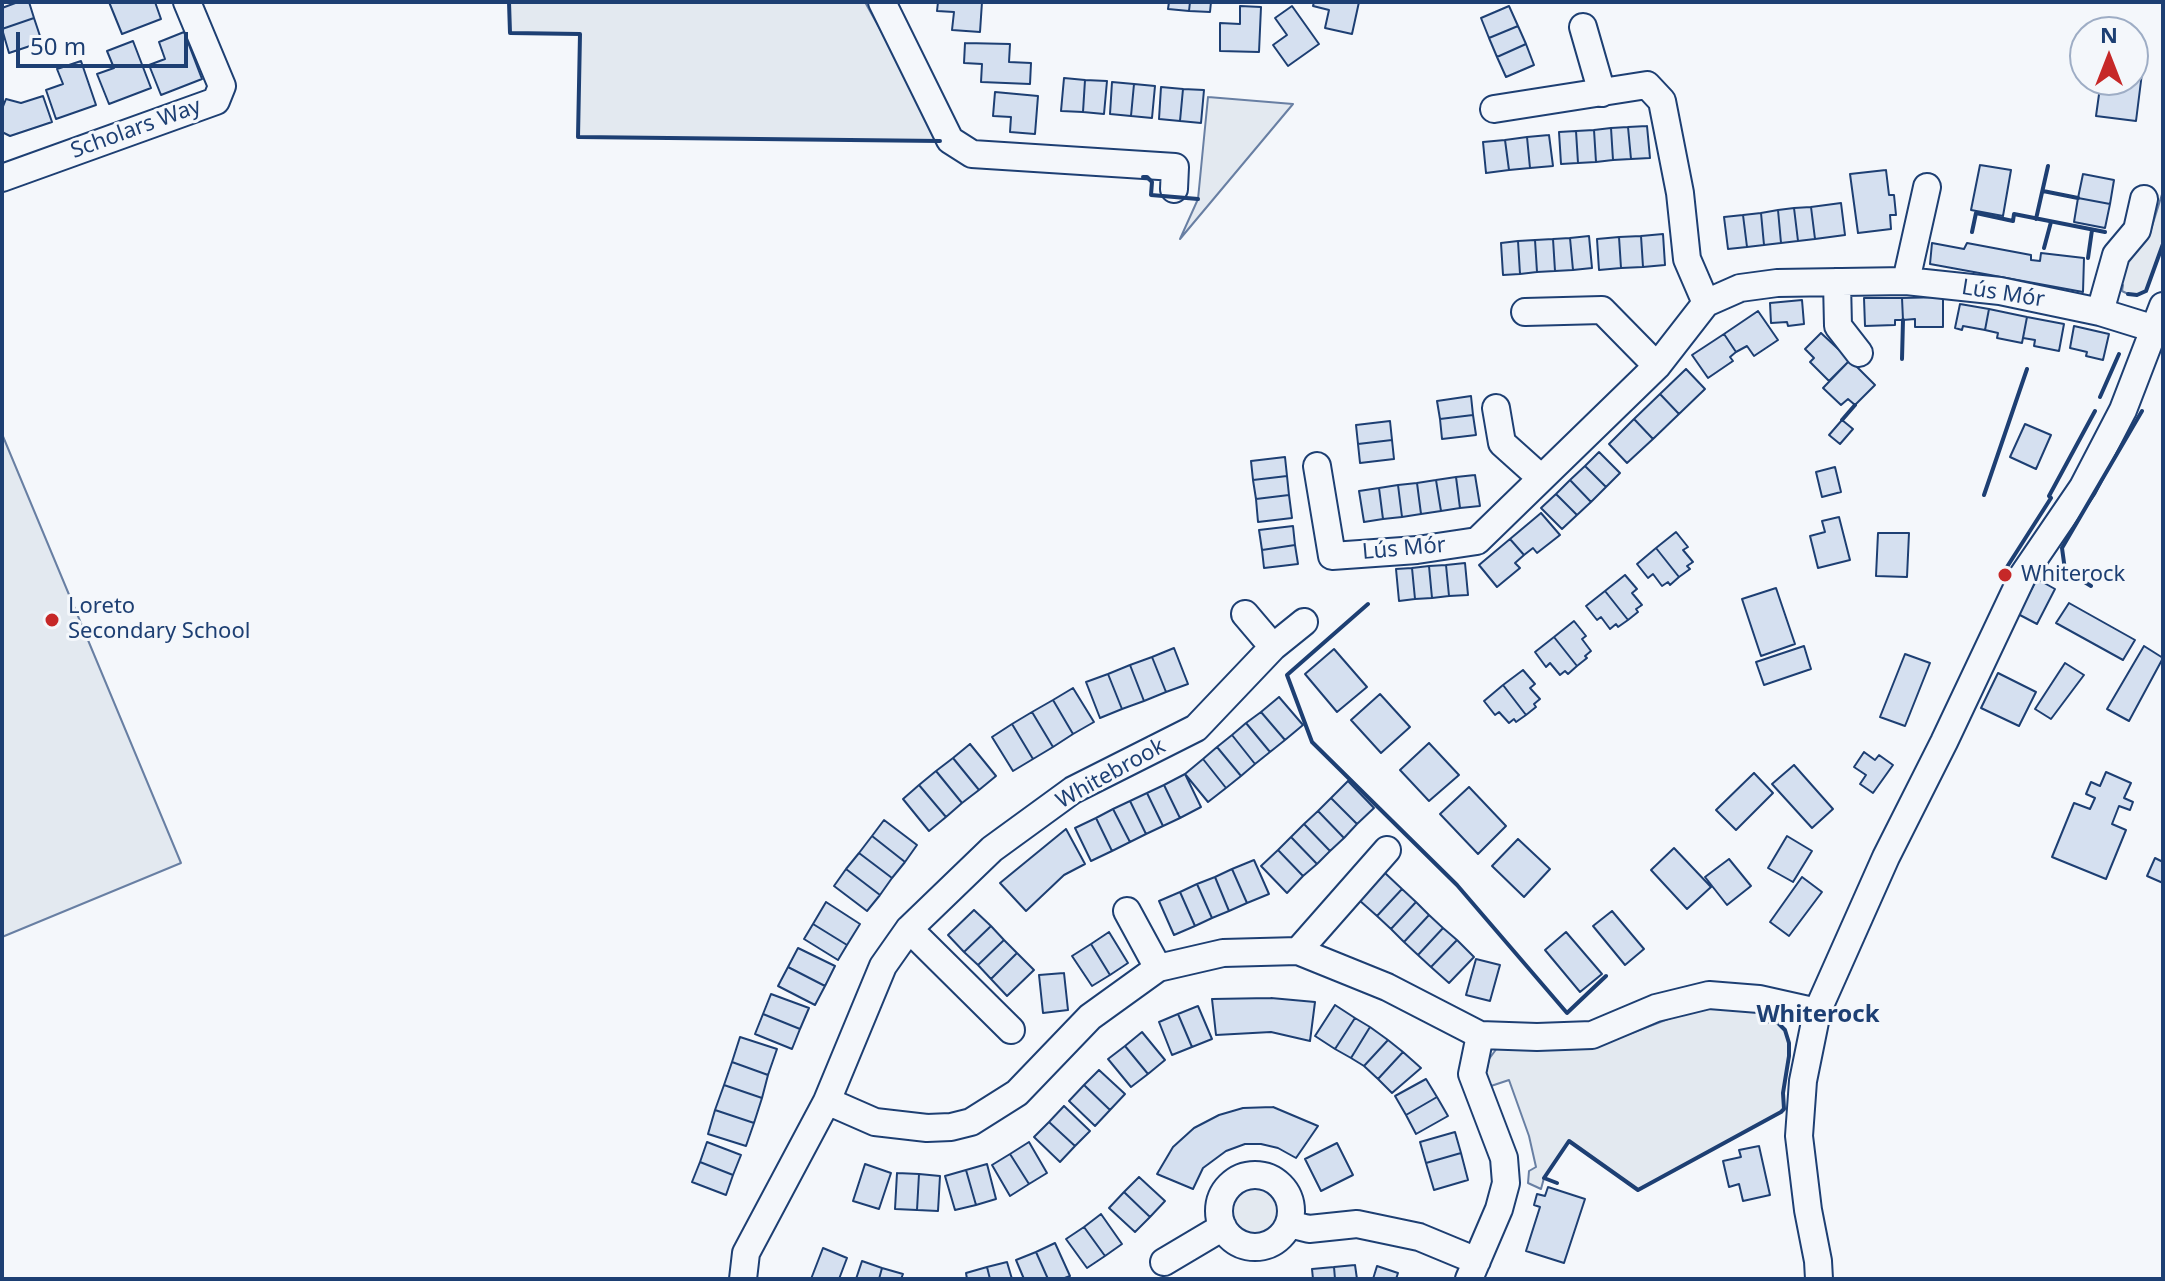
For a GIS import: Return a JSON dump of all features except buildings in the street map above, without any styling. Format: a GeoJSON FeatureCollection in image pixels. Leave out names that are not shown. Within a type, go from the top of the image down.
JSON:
{"type":"FeatureCollection","features":[{"type":"Feature","properties":{"kind":"street","name":"Scholars Way"},"geometry":{"type":"LineString","coordinates":[[2,178],[216,101],[222,86],[187,2]]}},
{"type":"Feature","properties":{"kind":"street"},"geometry":{"type":"LineString","coordinates":[[882,2],[950,140],[972,154],[1175,167],[1174,189]]}},
{"type":"Feature","properties":{"kind":"street"},"geometry":{"type":"LineString","coordinates":[[1583,27],[1602,93]]}},
{"type":"Feature","properties":{"kind":"street"},"geometry":{"type":"LineString","coordinates":[[1494,109],[1647,85],[1662,101],[1680,193],[1687,259],[1706,303]]}},
{"type":"Feature","properties":{"kind":"street"},"geometry":{"type":"LineString","coordinates":[[1906,281],[1927,187]]}},
{"type":"Feature","properties":{"kind":"street"},"geometry":{"type":"LineString","coordinates":[[2100,312],[2116,255],[2137,230],[2144,199]]}},
{"type":"Feature","properties":{"kind":"street","name":"Lús Mór"},"geometry":{"type":"LineString","coordinates":[[1317,466],[1332,556],[1417,550],[1477,541],[1657,366],[1706,303],[1740,288],[1777,283],[1906,281],[2000,291],[2100,312],[2159,318]]}},
{"type":"Feature","properties":{"kind":"street"},"geometry":{"type":"LineString","coordinates":[[1837,282],[1838,326],[1859,353]]}},
{"type":"Feature","properties":{"kind":"street"},"geometry":{"type":"LineString","coordinates":[[1525,312],[1602,310],[1657,366]]}},
{"type":"Feature","properties":{"kind":"street"},"geometry":{"type":"LineString","coordinates":[[1819,1279],[1799,1136],[1803,1081],[1817,1012],[1886,857],[2023,575],[2083,487],[2123,410],[2159,318]]}},
{"type":"Feature","properties":{"kind":"street"},"geometry":{"type":"LineString","coordinates":[[1496,408],[1502,443],[1541,478]]}},
{"type":"Feature","properties":{"kind":"street"},"geometry":{"type":"LineString","coordinates":[[1245,614],[1273,647]]}},
{"type":"Feature","properties":{"kind":"street","name":"Whitebrook"},"geometry":{"type":"LineString","coordinates":[[743,1279],[746,1253],[827,1101],[883,966],[909,929],[992,849],[1073,790],[1196,728],[1273,647],[1304,622]]}},
{"type":"Feature","properties":{"kind":"street"},"geometry":{"type":"LineString","coordinates":[[1298,951],[1387,850]]}},
{"type":"Feature","properties":{"kind":"street"},"geometry":{"type":"LineString","coordinates":[[1127,911],[1158,968]]}},
{"type":"Feature","properties":{"kind":"street"},"geometry":{"type":"LineString","coordinates":[[909,929],[1011,1030]]}},
{"type":"Feature","properties":{"kind":"street"},"geometry":{"type":"LineString","coordinates":[[827,1101],[875,1122],[927,1128],[971,1122],[1017,1093],[1090,1017],[1158,968],[1223,953],[1298,951],[1387,987],[1480,1035],[1592,1035],[1656,1008],[1709,995],[1759,999],[1817,1012]]}},
{"type":"Feature","properties":{"kind":"street"},"geometry":{"type":"LineString","coordinates":[[1289,1224],[1309,1229],[1357,1224],[1419,1237],[1473,1270],[1499,1209],[1506,1183],[1504,1158],[1472,1074],[1480,1035]]}},
{"type":"Feature","properties":{"kind":"street"},"geometry":{"type":"LineString","coordinates":[[1254,1174],[1266,1176],[1277,1181],[1285,1190],[1292,1213],[1283,1234],[1274,1242],[1251,1247],[1240,1244],[1223,1227],[1220,1204],[1224,1192],[1242,1177],[1254,1174]]}},
{"type":"Feature","properties":{"kind":"street"},"geometry":{"type":"LineString","coordinates":[[1164,1262],[1223,1227]]}},
{"type":"Feature","properties":{"kind":"shaded area"},"geometry":{"type":"Polygon","coordinates":[[[509,2],[865,2],[942,141],[578,137],[580,34],[510,33],[509,2]]]}},
{"type":"Feature","properties":{"kind":"shaded area"},"geometry":{"type":"Polygon","coordinates":[[[1208,97],[1293,104],[1180,239],[1198,199],[1208,97]]]}},
{"type":"Feature","properties":{"kind":"shaded area"},"geometry":{"type":"Polygon","coordinates":[[[2163,191],[2163,244],[2146,291],[2137,295],[2128,294],[2122,291],[2123,285],[2119,284],[2128,258],[2149,236],[2163,191]]]}},
{"type":"Feature","properties":{"kind":"shaded area","name":"Loreto Secondary School"},"geometry":{"type":"Polygon","coordinates":[[[2,434],[181,863],[2,937],[2,434]]]}},
{"type":"Feature","properties":{"kind":"shaded area"},"geometry":{"type":"Polygon","coordinates":[[[1716,1005],[1761,1012],[1785,1030],[1789,1056],[1783,1093],[1784,1109],[1781,1112],[1638,1190],[1569,1141],[1544,1178],[1541,1189],[1528,1183],[1529,1171],[1536,1167],[1529,1136],[1509,1080],[1491,1086],[1486,1073],[1489,1059],[1500,1044],[1605,1041],[1694,1009],[1716,1005]]]}},
{"type":"Feature","properties":{"kind":"shaded area"},"geometry":{"type":"Polygon","coordinates":[[[1255,1186],[1272,1193],[1279,1210],[1272,1227],[1255,1234],[1238,1227],[1231,1210],[1238,1193],[1255,1186]]]}},
{"type":"Feature","properties":{"kind":"wall"},"geometry":{"type":"LineString","coordinates":[[509,2],[510,33],[580,34],[578,137],[940,141]]}},
{"type":"Feature","properties":{"kind":"wall"},"geometry":{"type":"LineString","coordinates":[[2036,219],[2048,166]]}},
{"type":"Feature","properties":{"kind":"wall"},"geometry":{"type":"LineString","coordinates":[[1143,177],[1152,182],[1151,195],[1198,199]]}},
{"type":"Feature","properties":{"kind":"wall"},"geometry":{"type":"LineString","coordinates":[[2043,191],[2078,198]]}},
{"type":"Feature","properties":{"kind":"wall"},"geometry":{"type":"LineString","coordinates":[[1972,232],[1976,213],[2013,221],[2014,214],[2105,232]]}},
{"type":"Feature","properties":{"kind":"wall"},"geometry":{"type":"LineString","coordinates":[[2044,248],[2051,222]]}},
{"type":"Feature","properties":{"kind":"wall"},"geometry":{"type":"LineString","coordinates":[[2088,258],[2092,230]]}},
{"type":"Feature","properties":{"kind":"wall"},"geometry":{"type":"LineString","coordinates":[[2128,294],[2137,295],[2146,291],[2163,244]]}},
{"type":"Feature","properties":{"kind":"wall"},"geometry":{"type":"LineString","coordinates":[[1902,359],[1903,320]]}},
{"type":"Feature","properties":{"kind":"wall"},"geometry":{"type":"LineString","coordinates":[[2100,397],[2119,354]]}},
{"type":"Feature","properties":{"kind":"wall"},"geometry":{"type":"LineString","coordinates":[[1984,495],[2027,369]]}},
{"type":"Feature","properties":{"kind":"wall"},"geometry":{"type":"LineString","coordinates":[[1842,420],[1855,405]]}},
{"type":"Feature","properties":{"kind":"wall"},"geometry":{"type":"LineString","coordinates":[[2005,570],[2051,498],[2049,496],[2095,411]]}},
{"type":"Feature","properties":{"kind":"wall"},"geometry":{"type":"LineString","coordinates":[[2091,586],[2065,570],[2062,548],[2142,411]]}},
{"type":"Feature","properties":{"kind":"wall"},"geometry":{"type":"LineString","coordinates":[[1368,604],[1287,675],[1312,742],[1457,885],[1567,1013],[1606,976]]}},
{"type":"Feature","properties":{"kind":"wall"},"geometry":{"type":"LineString","coordinates":[[1557,1183],[1544,1178],[1569,1141],[1638,1190],[1781,1112],[1784,1109],[1789,1043],[1785,1030],[1778,1023],[1770,1022]]}},
{"type":"Feature","properties":{"kind":"place","name":"Whiterock"},"geometry":{"type":"Point","coordinates":[2005,575]}},
{"type":"Feature","properties":{"kind":"place","name":"Loreto Secondary School"},"geometry":{"type":"Point","coordinates":[52,620]}},
{"type":"Feature","properties":{"kind":"district","name":"Whiterock"},"geometry":{"type":"Point","coordinates":[1818,1015]}}]}
